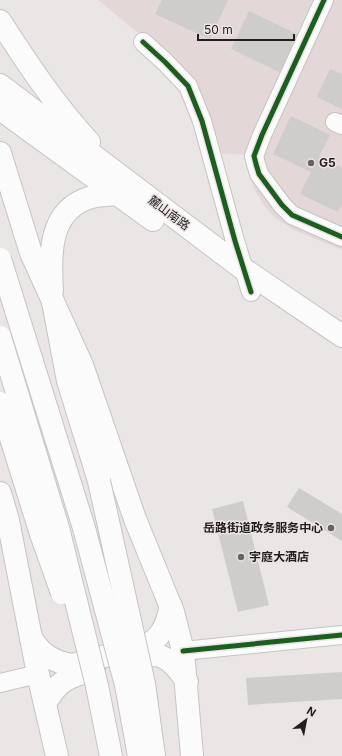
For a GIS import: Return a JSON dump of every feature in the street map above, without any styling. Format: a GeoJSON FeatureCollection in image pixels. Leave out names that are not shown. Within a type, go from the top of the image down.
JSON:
{"type":"FeatureCollection","features":[{"type":"Feature","properties":{"kind":"main road"},"geometry":{"type":"LineString","coordinates":[[0,21],[22,56],[121,187],[73,205],[56,227],[50,255],[53,302],[68,381],[99,481],[135,684],[139,756]]}},
{"type":"Feature","properties":{"kind":"main road","name":"麓山南路"},"geometry":{"type":"LineString","coordinates":[[0,85],[121,187],[251,292],[321,340],[342,352]]}},
{"type":"Feature","properties":{"kind":"main road","name":"麓山南路"},"geometry":{"type":"LineString","coordinates":[[0,109],[121,187],[342,336]]}},
{"type":"Feature","properties":{"kind":"main road"},"geometry":{"type":"LineString","coordinates":[[0,153],[31,253],[82,365],[132,512],[171,606],[183,651],[192,756]]}},
{"type":"Feature","properties":{"kind":"main road"},"geometry":{"type":"LineString","coordinates":[[0,258],[84,528],[135,684],[154,756]]}},
{"type":"Feature","properties":{"kind":"main road"},"geometry":{"type":"LineString","coordinates":[[0,337],[58,528],[97,686],[111,756]]}},
{"type":"Feature","properties":{"kind":"main road"},"geometry":{"type":"LineString","coordinates":[[0,403],[41,534],[97,686]]}},
{"type":"Feature","properties":{"kind":"main road"},"geometry":{"type":"LineString","coordinates":[[0,493],[8,520],[38,674],[57,756]]}},
{"type":"Feature","properties":{"kind":"main road"},"geometry":{"type":"LineString","coordinates":[[31,638],[38,649],[49,658],[60,663],[72,665],[149,644],[158,638],[165,629],[171,606]]}},
{"type":"Feature","properties":{"kind":"main road"},"geometry":{"type":"LineString","coordinates":[[45,704],[52,691],[60,682],[74,675],[153,654],[166,659],[175,666],[186,682]]}},
{"type":"Feature","properties":{"kind":"street"},"geometry":{"type":"LineString","coordinates":[[324,0],[262,135],[254,156],[259,174],[282,205],[292,215],[342,237]]}},
{"type":"Feature","properties":{"kind":"street"},"geometry":{"type":"LineString","coordinates":[[143,42],[188,86],[202,121],[242,268],[251,292]]}},
{"type":"Feature","properties":{"kind":"street"},"geometry":{"type":"LineString","coordinates":[[183,651],[342,635]]}},
{"type":"Feature","properties":{"kind":"street"},"geometry":{"type":"LineString","coordinates":[[0,683],[38,674]]}},
{"type":"Feature","properties":{"kind":"shaded area"},"geometry":{"type":"Polygon","coordinates":[[[98,0],[342,0],[342,250],[294,230],[274,217],[263,204],[253,186],[244,155],[219,153],[214,129],[203,104],[172,61],[98,0]]]}},
{"type":"Feature","properties":{"kind":"building"},"geometry":{"type":"Polygon","coordinates":[[[162,0],[228,0],[210,39],[155,14],[162,0]]]}},
{"type":"Feature","properties":{"kind":"building"},"geometry":{"type":"Polygon","coordinates":[[[249,11],[301,36],[283,74],[231,49],[249,11]]]}},
{"type":"Feature","properties":{"kind":"building"},"geometry":{"type":"Polygon","coordinates":[[[330,69],[342,74],[342,109],[317,97],[330,69]]]}},
{"type":"Feature","properties":{"kind":"building","name":"G5"},"geometry":{"type":"Polygon","coordinates":[[[291,116],[330,135],[319,157],[342,168],[342,204],[338,212],[300,194],[311,172],[273,154],[291,116]]]}},
{"type":"Feature","properties":{"kind":"building","name":"岳路街道政务服务中心"},"geometry":{"type":"Polygon","coordinates":[[[299,488],[342,514],[342,541],[287,507],[299,488]]]}},
{"type":"Feature","properties":{"kind":"building","name":"宇庭大酒店"},"geometry":{"type":"Polygon","coordinates":[[[243,501],[269,605],[238,612],[212,509],[243,501]]]}},
{"type":"Feature","properties":{"kind":"building"},"geometry":{"type":"Polygon","coordinates":[[[342,672],[342,699],[248,705],[246,678],[342,672]]]}},
{"type":"Feature","properties":{"kind":"cycle path"},"geometry":{"type":"LineString","coordinates":[[324,0],[262,135],[254,156],[259,174],[282,205],[292,215],[342,237]]}},
{"type":"Feature","properties":{"kind":"cycle path"},"geometry":{"type":"LineString","coordinates":[[143,42],[188,86],[202,121],[235,241],[251,292]]}},
{"type":"Feature","properties":{"kind":"cycle path"},"geometry":{"type":"LineString","coordinates":[[183,651],[342,635]]}},
{"type":"Feature","properties":{"kind":"place","name":"G5"},"geometry":{"type":"Point","coordinates":[311,163]}},
{"type":"Feature","properties":{"kind":"place","name":"岳路街道政务服务中心"},"geometry":{"type":"Point","coordinates":[331,528]}},
{"type":"Feature","properties":{"kind":"place","name":"宇庭大酒店"},"geometry":{"type":"Point","coordinates":[241,557]}}]}
